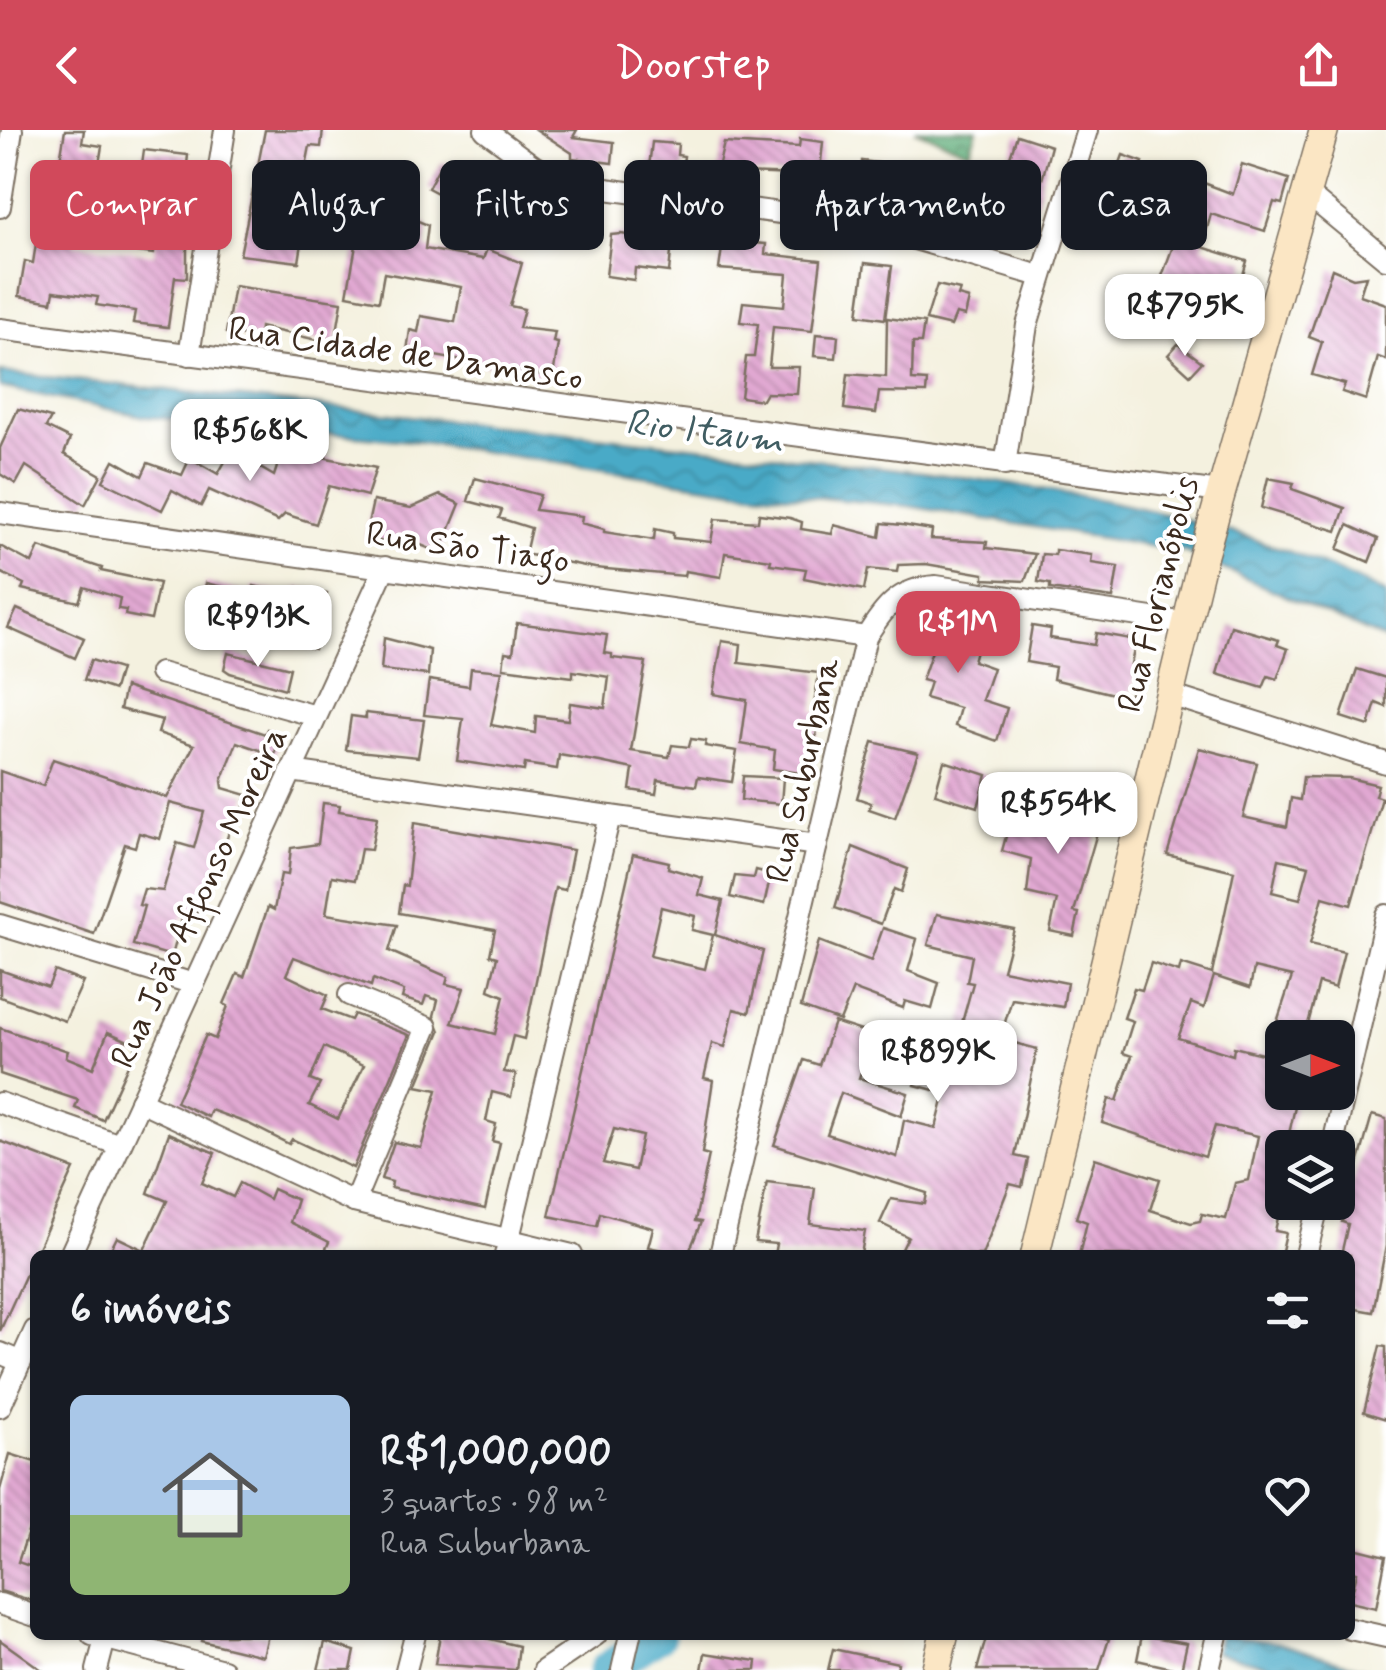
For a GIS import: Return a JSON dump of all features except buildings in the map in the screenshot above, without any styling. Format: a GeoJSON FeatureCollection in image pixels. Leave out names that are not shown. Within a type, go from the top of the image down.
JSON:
{"type":"FeatureCollection","features":[{"type":"Feature","properties":{"kind":"main road","name":"Rua Florianópolis"},"geometry":{"type":"LineString","coordinates":[[1036,1250],[1202,560],[1324,130]]}},
{"type":"Feature","properties":{"kind":"main road"},"geometry":{"type":"LineString","coordinates":[[936,1670],[943,1640]]}},
{"type":"Feature","properties":{"kind":"street"},"geometry":{"type":"LineString","coordinates":[[0,208],[12,130]]}},
{"type":"Feature","properties":{"kind":"street"},"geometry":{"type":"LineString","coordinates":[[189,355],[225,130]]}},
{"type":"Feature","properties":{"kind":"street"},"geometry":{"type":"LineString","coordinates":[[485,130],[535,167],[584,186],[867,225],[1040,276]]}},
{"type":"Feature","properties":{"kind":"street"},"geometry":{"type":"LineString","coordinates":[[1005,465],[1018,368],[1040,276],[1087,130]]}},
{"type":"Feature","properties":{"kind":"street"},"geometry":{"type":"LineString","coordinates":[[1306,192],[1386,259]]}},
{"type":"Feature","properties":{"kind":"street","name":"Rua Cidade de Damasco"},"geometry":{"type":"LineString","coordinates":[[0,329],[1220,492]]}},
{"type":"Feature","properties":{"kind":"street","name":"Rua São Tiago"},"geometry":{"type":"LineString","coordinates":[[0,512],[866,637]]}},
{"type":"Feature","properties":{"kind":"street","name":"Rua João Affonso Moreira"},"geometry":{"type":"LineString","coordinates":[[72,1250],[386,567]]}},
{"type":"Feature","properties":{"kind":"street","name":"Rua Suburbana"},"geometry":{"type":"LineString","coordinates":[[721,1250],[866,637],[892,600],[920,587],[936,586],[1186,624]]}},
{"type":"Feature","properties":{"kind":"street"},"geometry":{"type":"LineString","coordinates":[[160,673],[316,716]]}},
{"type":"Feature","properties":{"kind":"street"},"geometry":{"type":"LineString","coordinates":[[1170,694],[1386,763]]}},
{"type":"Feature","properties":{"kind":"street"},"geometry":{"type":"LineString","coordinates":[[291,770],[817,846]]}},
{"type":"Feature","properties":{"kind":"street"},"geometry":{"type":"LineString","coordinates":[[140,1100],[354,1202],[507,1248],[610,816]]}},
{"type":"Feature","properties":{"kind":"street"},"geometry":{"type":"LineString","coordinates":[[1336,1130],[1386,915]]}},
{"type":"Feature","properties":{"kind":"street"},"geometry":{"type":"LineString","coordinates":[[0,924],[194,984]]}},
{"type":"Feature","properties":{"kind":"street"},"geometry":{"type":"LineString","coordinates":[[349,995],[426,1027],[354,1202]]}},
{"type":"Feature","properties":{"kind":"street"},"geometry":{"type":"LineString","coordinates":[[0,1104],[120,1145]]}},
{"type":"Feature","properties":{"kind":"street"},"geometry":{"type":"LineString","coordinates":[[1307,1250],[1315,1220]]}},
{"type":"Feature","properties":{"kind":"street"},"geometry":{"type":"LineString","coordinates":[[0,1406],[30,1341]]}},
{"type":"Feature","properties":{"kind":"street"},"geometry":{"type":"LineString","coordinates":[[0,1354],[20,1362]]}},
{"type":"Feature","properties":{"kind":"street"},"geometry":{"type":"LineString","coordinates":[[0,1604],[30,1614]]}},
{"type":"Feature","properties":{"kind":"street"},"geometry":{"type":"LineString","coordinates":[[1355,1629],[1386,1637]]}},
{"type":"Feature","properties":{"kind":"street"},"geometry":{"type":"LineString","coordinates":[[98,1640],[98,1670]]}},
{"type":"Feature","properties":{"kind":"street"},"geometry":{"type":"LineString","coordinates":[[109,1640],[223,1670]]}},
{"type":"Feature","properties":{"kind":"street"},"geometry":{"type":"LineString","coordinates":[[406,1670],[413,1640]]}},
{"type":"Feature","properties":{"kind":"street"},"geometry":{"type":"LineString","coordinates":[[544,1670],[589,1640]]}},
{"type":"Feature","properties":{"kind":"street"},"geometry":{"type":"LineString","coordinates":[[622,1670],[629,1640]]}},
{"type":"Feature","properties":{"kind":"green space"},"geometry":{"type":"Polygon","coordinates":[[[915,130],[977,130],[970,152],[915,130]]]}},
{"type":"Feature","properties":{"kind":"water"},"geometry":{"type":"Polygon","coordinates":[[[0,372],[880,467],[1056,491],[1227,531],[1309,559],[1386,594],[1386,640],[1185,552],[908,506],[734,490],[421,442],[147,417],[0,387],[0,372]]]}},
{"type":"Feature","properties":{"kind":"water"},"geometry":{"type":"Polygon","coordinates":[[[1219,1640],[1260,1640],[1367,1670],[1285,1670],[1215,1652],[1219,1640]]]}},
{"type":"Feature","properties":{"kind":"waterway"},"geometry":{"type":"LineString","coordinates":[[606,1670],[651,1640]]}},
{"type":"Feature","properties":{"kind":"water label","name":"Rio Itaum"},"geometry":{"type":"Point","coordinates":[705,430]}}]}
